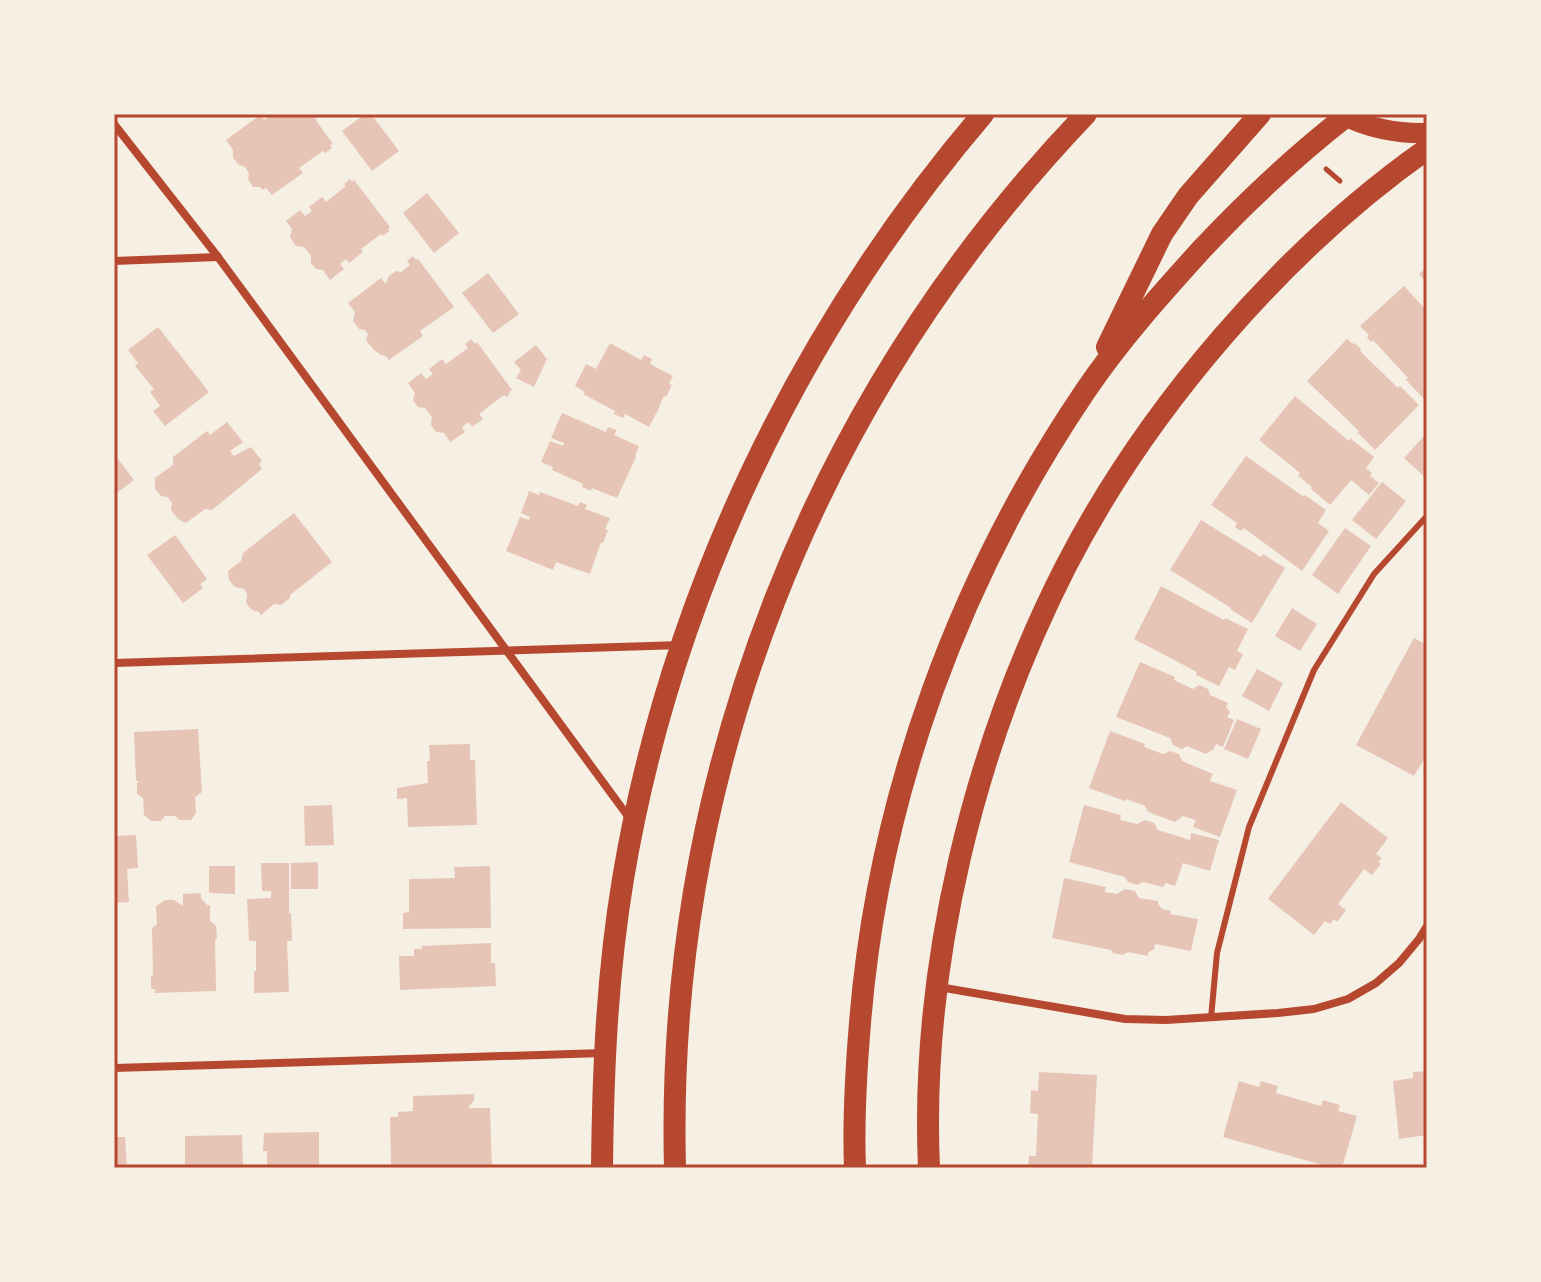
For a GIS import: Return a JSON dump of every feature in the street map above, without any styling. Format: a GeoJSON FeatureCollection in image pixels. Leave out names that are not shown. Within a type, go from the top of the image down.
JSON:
{"type":"FeatureCollection","features":[{"type":"Feature","properties":{"kind":"highway"},"geometry":{"type":"LineString","coordinates":[[602,1168],[604,1053],[616,925],[633,823],[661,710],[682,645],[724,531],[813,354],[919,194],[983,114]]}},
{"type":"Feature","properties":{"kind":"highway"},"geometry":{"type":"LineString","coordinates":[[675,1168],[674,1104],[683,973],[700,855],[740,700],[791,558],[844,448],[908,338],[1018,188],[1086,114]]}},
{"type":"Feature","properties":{"kind":"highway"},"geometry":{"type":"LineString","coordinates":[[1087,388],[1162,234],[1188,196],[1260,114]]}},
{"type":"Feature","properties":{"kind":"highway"},"geometry":{"type":"LineString","coordinates":[[855,1168],[858,1048],[869,938],[884,862],[902,789],[936,682],[978,578],[1029,480],[1087,388],[1154,303],[1227,223],[1345,115]]}},
{"type":"Feature","properties":{"kind":"highway"},"geometry":{"type":"LineString","coordinates":[[929,1168],[929,1109],[937,987],[953,891],[989,754],[1045,610],[1066,566],[1149,432],[1244,313],[1347,212],[1427,149]]}},
{"type":"Feature","properties":{"kind":"main road"},"geometry":{"type":"LineString","coordinates":[[1345,115],[1377,127],[1427,133]]}},
{"type":"Feature","properties":{"kind":"street"},"geometry":{"type":"LineString","coordinates":[[114,124],[218,257],[633,823]]}},
{"type":"Feature","properties":{"kind":"street"},"geometry":{"type":"LineString","coordinates":[[114,261],[218,257]]}},
{"type":"Feature","properties":{"kind":"street"},"geometry":{"type":"LineString","coordinates":[[114,663],[682,645]]}},
{"type":"Feature","properties":{"kind":"street"},"geometry":{"type":"LineString","coordinates":[[937,987],[1125,1019],[1211,1018],[1314,1009],[1348,999],[1376,983],[1399,963],[1427,926]]}},
{"type":"Feature","properties":{"kind":"street"},"geometry":{"type":"LineString","coordinates":[[114,1068],[604,1053]]}},
{"type":"Feature","properties":{"kind":"lane"},"geometry":{"type":"LineString","coordinates":[[1211,1018],[1217,953],[1249,827],[1314,670],[1374,574],[1427,516]]}},
{"type":"Feature","properties":{"kind":"path"},"geometry":{"type":"LineString","coordinates":[[1326,169],[1340,181]]}},
{"type":"Feature","properties":{"kind":"building"},"geometry":{"type":"Polygon","coordinates":[[[272,114],[321,114],[315,119],[333,144],[325,153],[323,151],[299,168],[303,173],[272,195],[266,188],[253,187],[248,179],[249,173],[233,158],[233,150],[226,140],[260,115],[264,120],[272,114]]]}},
{"type":"Feature","properties":{"kind":"building"},"geometry":{"type":"Polygon","coordinates":[[[365,114],[371,114],[399,151],[372,171],[342,131],[365,114]]]}},
{"type":"Feature","properties":{"kind":"building"},"geometry":{"type":"Polygon","coordinates":[[[350,179],[352,182],[354,180],[390,227],[383,236],[381,234],[361,249],[363,252],[349,263],[346,259],[340,264],[344,269],[330,280],[323,270],[316,269],[311,263],[311,256],[304,247],[296,246],[290,237],[292,229],[286,221],[300,210],[305,216],[312,211],[309,207],[322,197],[326,202],[350,179]]]}},
{"type":"Feature","properties":{"kind":"building"},"geometry":{"type":"Polygon","coordinates":[[[427,193],[459,233],[434,253],[403,213],[427,193]]]}},
{"type":"Feature","properties":{"kind":"building"},"geometry":{"type":"Polygon","coordinates":[[[413,256],[454,307],[420,331],[423,336],[389,360],[366,340],[368,334],[353,321],[355,312],[348,303],[381,278],[385,283],[396,271],[401,272],[410,265],[407,261],[413,256]]]}},
{"type":"Feature","properties":{"kind":"building"},"geometry":{"type":"Polygon","coordinates":[[[1427,267],[1427,284],[1419,274],[1427,267]]]}},
{"type":"Feature","properties":{"kind":"building"},"geometry":{"type":"Polygon","coordinates":[[[488,273],[519,314],[493,333],[462,293],[488,273]]]}},
{"type":"Feature","properties":{"kind":"building"},"geometry":{"type":"Polygon","coordinates":[[[1404,286],[1427,311],[1427,396],[1424,399],[1360,326],[1404,286]]]}},
{"type":"Feature","properties":{"kind":"building"},"geometry":{"type":"Polygon","coordinates":[[[158,327],[209,392],[165,426],[153,411],[160,406],[150,392],[154,389],[135,366],[138,363],[128,350],[158,327]]]}},
{"type":"Feature","properties":{"kind":"building"},"geometry":{"type":"Polygon","coordinates":[[[471,339],[475,344],[477,342],[512,390],[479,414],[483,419],[472,427],[469,422],[462,427],[465,432],[450,442],[444,433],[436,432],[431,425],[432,417],[413,400],[415,393],[408,383],[421,373],[426,379],[433,374],[429,369],[442,359],[446,364],[468,348],[465,344],[471,339]]]}},
{"type":"Feature","properties":{"kind":"building"},"geometry":{"type":"Polygon","coordinates":[[[1347,339],[1419,405],[1375,450],[1307,381],[1347,339]]]}},
{"type":"Feature","properties":{"kind":"building"},"geometry":{"type":"Polygon","coordinates":[[[610,343],[641,360],[644,355],[652,359],[650,364],[673,376],[669,384],[672,385],[649,427],[625,414],[623,418],[614,414],[615,411],[583,394],[585,392],[575,386],[586,364],[596,369],[610,343]]]}},
{"type":"Feature","properties":{"kind":"building"},"geometry":{"type":"Polygon","coordinates":[[[536,345],[547,359],[534,387],[516,378],[521,370],[514,362],[536,345]]]}},
{"type":"Feature","properties":{"kind":"building"},"geometry":{"type":"Polygon","coordinates":[[[1295,396],[1349,441],[1350,438],[1374,457],[1366,468],[1379,483],[1369,495],[1351,480],[1330,505],[1298,476],[1300,473],[1259,440],[1295,396]]]}},
{"type":"Feature","properties":{"kind":"building"},"geometry":{"type":"Polygon","coordinates":[[[562,413],[606,432],[608,427],[617,430],[614,435],[639,446],[617,498],[582,487],[583,484],[541,462],[550,441],[563,446],[564,443],[551,438],[562,413]]]}},
{"type":"Feature","properties":{"kind":"building"},"geometry":{"type":"Polygon","coordinates":[[[227,422],[243,442],[230,451],[234,456],[251,447],[262,461],[259,464],[262,469],[212,510],[205,509],[186,523],[171,510],[172,503],[167,497],[161,496],[155,489],[155,478],[173,465],[173,457],[207,431],[210,435],[227,422]]]}},
{"type":"Feature","properties":{"kind":"building"},"geometry":{"type":"Polygon","coordinates":[[[1427,433],[1427,479],[1404,458],[1427,433]]]}},
{"type":"Feature","properties":{"kind":"building"},"geometry":{"type":"Polygon","coordinates":[[[114,454],[134,480],[114,495],[114,454]]]}},
{"type":"Feature","properties":{"kind":"building"},"geometry":{"type":"Polygon","coordinates":[[[1246,456],[1326,510],[1318,523],[1329,531],[1302,571],[1244,528],[1241,531],[1235,527],[1237,523],[1211,505],[1246,456]]]}},
{"type":"Feature","properties":{"kind":"building"},"geometry":{"type":"Polygon","coordinates":[[[1382,482],[1406,501],[1376,539],[1352,520],[1382,482]]]}},
{"type":"Feature","properties":{"kind":"building"},"geometry":{"type":"Polygon","coordinates":[[[529,491],[578,506],[580,502],[587,505],[585,509],[610,518],[590,574],[556,562],[553,570],[506,551],[520,517],[529,520],[530,517],[521,513],[529,491]]]}},
{"type":"Feature","properties":{"kind":"building"},"geometry":{"type":"Polygon","coordinates":[[[294,513],[332,562],[281,605],[274,604],[261,615],[246,603],[247,594],[229,580],[228,571],[241,561],[243,553],[294,513]]]}},
{"type":"Feature","properties":{"kind":"building"},"geometry":{"type":"Polygon","coordinates":[[[1201,520],[1285,568],[1252,623],[1170,570],[1201,520]]]}},
{"type":"Feature","properties":{"kind":"building"},"geometry":{"type":"Polygon","coordinates":[[[1345,528],[1371,546],[1338,594],[1312,575],[1345,528]]]}},
{"type":"Feature","properties":{"kind":"building"},"geometry":{"type":"Polygon","coordinates":[[[175,535],[207,579],[200,584],[203,588],[183,603],[147,555],[175,535]]]}},
{"type":"Feature","properties":{"kind":"building"},"geometry":{"type":"Polygon","coordinates":[[[1161,586],[1224,620],[1248,629],[1237,651],[1243,654],[1235,670],[1229,667],[1219,686],[1134,639],[1161,586]]]}},
{"type":"Feature","properties":{"kind":"building"},"geometry":{"type":"Polygon","coordinates":[[[1292,608],[1317,624],[1300,651],[1275,636],[1292,608]]]}},
{"type":"Feature","properties":{"kind":"building"},"geometry":{"type":"Polygon","coordinates":[[[1414,638],[1427,645],[1427,754],[1414,776],[1356,745],[1414,638]]]}},
{"type":"Feature","properties":{"kind":"building"},"geometry":{"type":"Polygon","coordinates":[[[1140,662],[1175,677],[1174,680],[1193,689],[1199,685],[1208,689],[1210,695],[1228,703],[1226,707],[1230,712],[1227,717],[1234,720],[1223,747],[1216,744],[1206,754],[1187,746],[1182,749],[1173,745],[1170,738],[1116,717],[1140,662]]]}},
{"type":"Feature","properties":{"kind":"building"},"geometry":{"type":"Polygon","coordinates":[[[1257,669],[1283,683],[1269,711],[1242,696],[1257,669]]]}},
{"type":"Feature","properties":{"kind":"building"},"geometry":{"type":"Polygon","coordinates":[[[1237,719],[1261,729],[1248,759],[1224,749],[1237,719]]]}},
{"type":"Feature","properties":{"kind":"building"},"geometry":{"type":"Polygon","coordinates":[[[198,729],[202,792],[195,797],[196,813],[191,820],[165,816],[161,821],[151,821],[144,815],[143,798],[137,794],[139,781],[136,781],[134,732],[198,729]]]}},
{"type":"Feature","properties":{"kind":"building"},"geometry":{"type":"Polygon","coordinates":[[[1110,731],[1163,754],[1170,751],[1179,754],[1182,761],[1213,774],[1210,781],[1237,790],[1220,837],[1193,827],[1196,820],[1183,816],[1175,822],[1148,812],[1145,806],[1089,788],[1110,731]]]}},
{"type":"Feature","properties":{"kind":"building"},"geometry":{"type":"Polygon","coordinates":[[[470,744],[470,760],[475,760],[477,825],[408,827],[407,798],[397,799],[397,788],[428,783],[429,745],[470,744]]]}},
{"type":"Feature","properties":{"kind":"building"},"geometry":{"type":"Polygon","coordinates":[[[1341,802],[1388,838],[1376,854],[1382,858],[1378,862],[1381,864],[1372,875],[1364,869],[1338,904],[1346,910],[1337,922],[1334,919],[1330,924],[1325,921],[1314,935],[1268,899],[1341,802]]]}},
{"type":"Feature","properties":{"kind":"building"},"geometry":{"type":"Polygon","coordinates":[[[332,805],[334,845],[305,846],[304,806],[332,805]]]}},
{"type":"Feature","properties":{"kind":"building"},"geometry":{"type":"Polygon","coordinates":[[[1084,805],[1121,815],[1120,820],[1137,824],[1145,820],[1154,823],[1158,830],[1190,840],[1191,833],[1219,840],[1210,871],[1183,863],[1175,886],[1166,883],[1163,887],[1143,882],[1137,885],[1128,882],[1125,877],[1069,862],[1084,805]]]}},
{"type":"Feature","properties":{"kind":"building"},"geometry":{"type":"Polygon","coordinates":[[[136,835],[138,868],[127,869],[129,902],[114,903],[114,836],[136,835]]]}},
{"type":"Feature","properties":{"kind":"building"},"geometry":{"type":"Polygon","coordinates":[[[318,862],[318,889],[291,889],[291,863],[318,862]]]}},
{"type":"Feature","properties":{"kind":"building"},"geometry":{"type":"Polygon","coordinates":[[[261,863],[289,863],[292,941],[287,941],[289,992],[254,993],[256,941],[249,941],[247,899],[271,898],[271,891],[262,891],[261,863]]]}},
{"type":"Feature","properties":{"kind":"building"},"geometry":{"type":"Polygon","coordinates":[[[209,866],[235,866],[235,894],[209,893],[209,866]]]}},
{"type":"Feature","properties":{"kind":"building"},"geometry":{"type":"Polygon","coordinates":[[[490,866],[491,928],[403,929],[403,913],[409,912],[409,879],[455,878],[454,867],[490,866]]]}},
{"type":"Feature","properties":{"kind":"building"},"geometry":{"type":"Polygon","coordinates":[[[1064,878],[1106,887],[1105,892],[1135,891],[1139,898],[1158,901],[1162,909],[1171,911],[1170,914],[1198,919],[1191,951],[1155,944],[1148,956],[1128,952],[1123,955],[1052,938],[1064,878]]]}},
{"type":"Feature","properties":{"kind":"building"},"geometry":{"type":"Polygon","coordinates":[[[201,893],[201,898],[210,905],[210,921],[216,926],[216,991],[155,993],[155,989],[151,989],[151,976],[152,928],[157,924],[156,906],[165,900],[174,900],[183,906],[183,894],[201,893]]]}},
{"type":"Feature","properties":{"kind":"building"},"geometry":{"type":"Polygon","coordinates":[[[491,943],[496,986],[400,990],[399,956],[414,956],[414,949],[422,949],[422,946],[491,943]]]}},
{"type":"Feature","properties":{"kind":"building"},"geometry":{"type":"Polygon","coordinates":[[[1427,1071],[1427,1135],[1399,1139],[1393,1081],[1413,1078],[1413,1072],[1427,1071]]]}},
{"type":"Feature","properties":{"kind":"building"},"geometry":{"type":"Polygon","coordinates":[[[1039,1072],[1097,1075],[1092,1168],[1028,1168],[1029,1156],[1036,1156],[1038,1114],[1030,1113],[1031,1090],[1038,1091],[1039,1072]]]}},
{"type":"Feature","properties":{"kind":"building"},"geometry":{"type":"Polygon","coordinates":[[[1239,1081],[1259,1087],[1261,1081],[1278,1086],[1276,1093],[1321,1106],[1323,1100],[1340,1105],[1338,1111],[1357,1116],[1342,1168],[1223,1137],[1239,1081]]]}},
{"type":"Feature","properties":{"kind":"building"},"geometry":{"type":"Polygon","coordinates":[[[474,1094],[468,1108],[490,1108],[492,1168],[391,1168],[390,1117],[398,1117],[398,1112],[413,1111],[413,1096],[474,1094]]]}},
{"type":"Feature","properties":{"kind":"building"},"geometry":{"type":"Polygon","coordinates":[[[319,1132],[319,1168],[267,1168],[267,1151],[263,1151],[264,1133],[319,1132]]]}},
{"type":"Feature","properties":{"kind":"building"},"geometry":{"type":"Polygon","coordinates":[[[242,1135],[243,1168],[185,1168],[185,1136],[242,1135]]]}},
{"type":"Feature","properties":{"kind":"building"},"geometry":{"type":"Polygon","coordinates":[[[114,1137],[125,1137],[127,1168],[114,1168],[114,1137]]]}}]}
